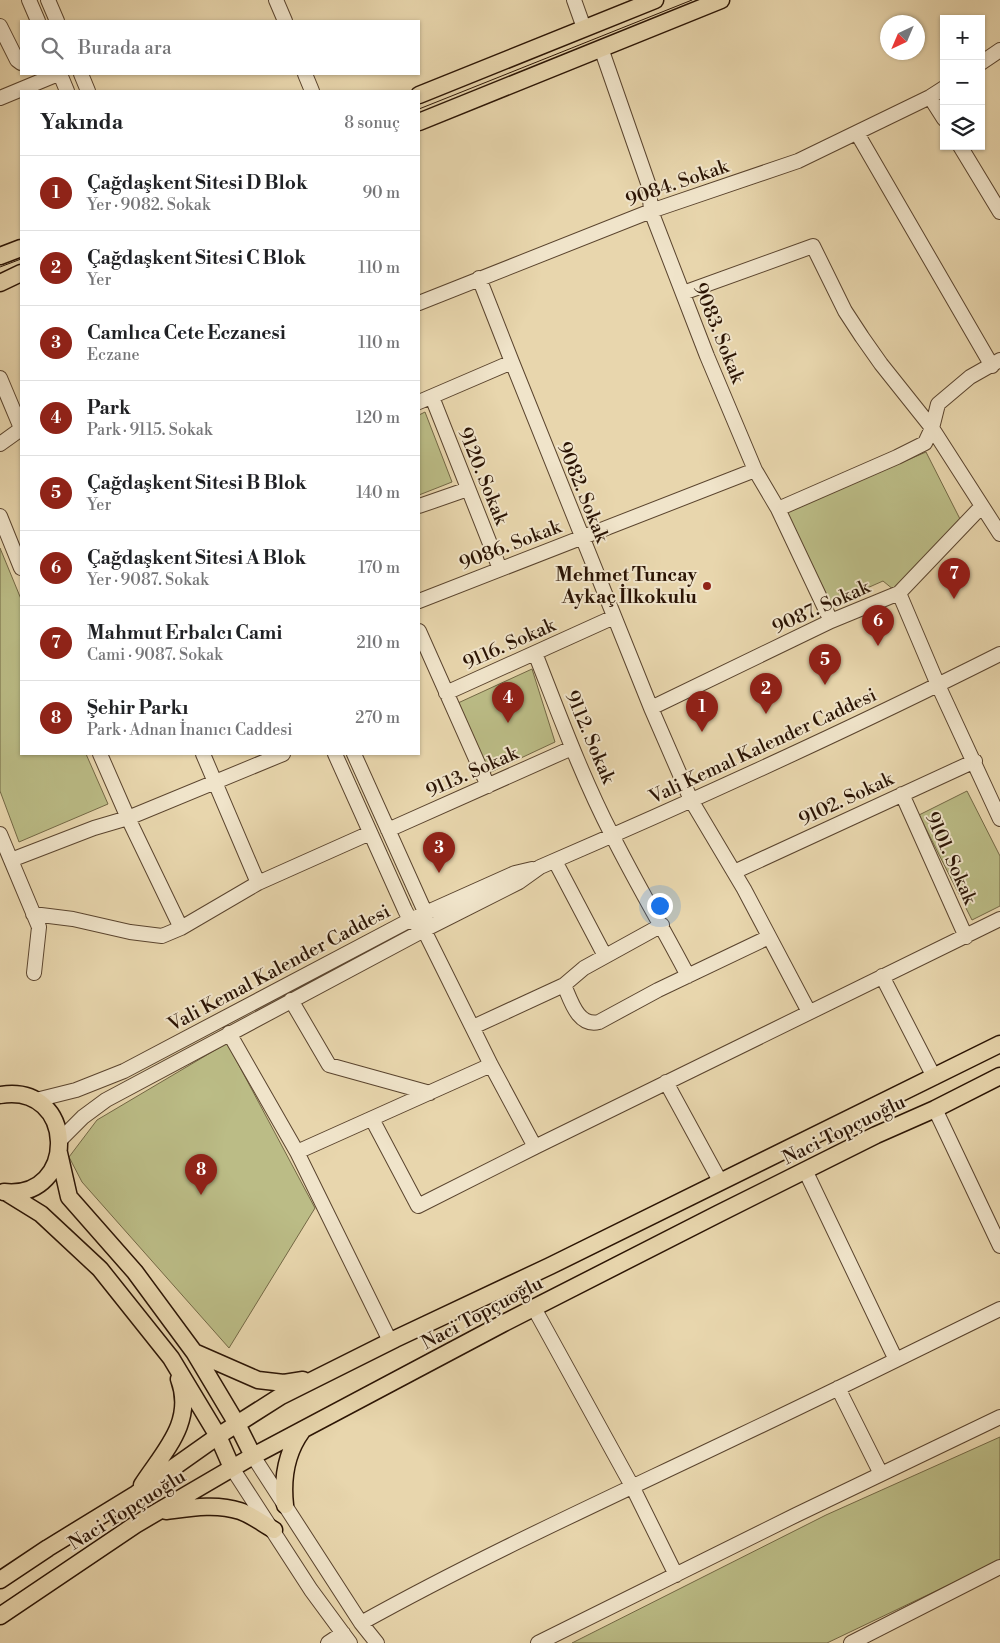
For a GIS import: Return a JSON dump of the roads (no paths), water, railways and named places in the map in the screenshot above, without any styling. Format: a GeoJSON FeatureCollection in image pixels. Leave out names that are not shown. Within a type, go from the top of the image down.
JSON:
{"type":"FeatureCollection","features":[{"type":"Feature","properties":{"kind":"main road"},"geometry":{"type":"LineString","coordinates":[[420,94],[656,0]]}},
{"type":"Feature","properties":{"kind":"main road"},"geometry":{"type":"LineString","coordinates":[[420,122],[721,0]]}},
{"type":"Feature","properties":{"kind":"main road"},"geometry":{"type":"LineString","coordinates":[[0,256],[20,248]]}},
{"type":"Feature","properties":{"kind":"main road"},"geometry":{"type":"LineString","coordinates":[[0,283],[20,273]]}},
{"type":"Feature","properties":{"kind":"main road","name":"Naci Topçuoğlu"},"geometry":{"type":"LineString","coordinates":[[0,1580],[136,1494],[218,1436],[281,1396],[390,1341],[550,1266],[1000,1044]]}},
{"type":"Feature","properties":{"kind":"main road","name":"Naci Topçuoğlu"},"geometry":{"type":"LineString","coordinates":[[0,1616],[135,1525],[253,1456],[534,1308],[805,1170],[876,1135],[936,1109],[1000,1076]]}},
{"type":"Feature","properties":{"kind":"main road"},"geometry":{"type":"LineString","coordinates":[[0,1080],[7,1094],[25,1096],[36,1100],[46,1108],[53,1118],[58,1128],[69,1197],[135,1272],[194,1352],[237,1424],[253,1456]]}},
{"type":"Feature","properties":{"kind":"main road"},"geometry":{"type":"LineString","coordinates":[[3,1192],[21,1192],[35,1187],[46,1178],[55,1166],[60,1147]]}},
{"type":"Feature","properties":{"kind":"main road"},"geometry":{"type":"LineString","coordinates":[[3,1192],[41,1214],[100,1269],[171,1358],[218,1436],[232,1468]]}},
{"type":"Feature","properties":{"kind":"main road"},"geometry":{"type":"LineString","coordinates":[[194,1352],[258,1380],[284,1384],[317,1378]]}},
{"type":"Feature","properties":{"kind":"main road"},"geometry":{"type":"LineString","coordinates":[[136,1494],[176,1434],[184,1408],[182,1386],[171,1358]]}},
{"type":"Feature","properties":{"kind":"main road"},"geometry":{"type":"LineString","coordinates":[[285,1505],[285,1469],[292,1449],[302,1430]]}},
{"type":"Feature","properties":{"kind":"main road"},"geometry":{"type":"LineString","coordinates":[[158,1512],[199,1507],[232,1508],[251,1516],[274,1530]]}},
{"type":"Feature","properties":{"kind":"street"},"geometry":{"type":"LineString","coordinates":[[29,0],[38,20]]}},
{"type":"Feature","properties":{"kind":"street"},"geometry":{"type":"LineString","coordinates":[[48,0],[57,20]]}},
{"type":"Feature","properties":{"kind":"street"},"geometry":{"type":"LineString","coordinates":[[276,0],[280,20]]}},
{"type":"Feature","properties":{"kind":"street"},"geometry":{"type":"LineString","coordinates":[[574,0],[584,28]]}},
{"type":"Feature","properties":{"kind":"street"},"geometry":{"type":"LineString","coordinates":[[0,26],[17,60],[20,62]]}},
{"type":"Feature","properties":{"kind":"street","name":"9083. Sokak"},"geometry":{"type":"LineString","coordinates":[[601,48],[649,186],[651,211],[707,356],[755,470],[778,509],[831,621]]}},
{"type":"Feature","properties":{"kind":"street"},"geometry":{"type":"LineString","coordinates":[[985,60],[1000,50]]}},
{"type":"Feature","properties":{"kind":"street"},"geometry":{"type":"LineString","coordinates":[[0,98],[40,77],[53,75]]}},
{"type":"Feature","properties":{"kind":"street"},"geometry":{"type":"LineString","coordinates":[[59,75],[67,90]]}},
{"type":"Feature","properties":{"kind":"street"},"geometry":{"type":"LineString","coordinates":[[80,75],[88,90]]}},
{"type":"Feature","properties":{"kind":"street"},"geometry":{"type":"LineString","coordinates":[[305,75],[312,90]]}},
{"type":"Feature","properties":{"kind":"street","name":"9084. Sokak"},"geometry":{"type":"LineString","coordinates":[[420,303],[651,211],[798,161],[940,91]]}},
{"type":"Feature","properties":{"kind":"street"},"geometry":{"type":"LineString","coordinates":[[930,97],[940,113]]}},
{"type":"Feature","properties":{"kind":"street"},"geometry":{"type":"LineString","coordinates":[[778,509],[897,457],[925,442],[932,428],[938,404],[970,377],[996,363],[857,133]]}},
{"type":"Feature","properties":{"kind":"street"},"geometry":{"type":"LineString","coordinates":[[962,150],[1000,212]]}},
{"type":"Feature","properties":{"kind":"street"},"geometry":{"type":"LineString","coordinates":[[683,293],[813,246],[845,310],[862,337],[932,428],[1000,534]]}},
{"type":"Feature","properties":{"kind":"street","name":"9082. Sokak"},"geometry":{"type":"LineString","coordinates":[[479,278],[614,617],[691,800],[734,872],[809,1012]]}},
{"type":"Feature","properties":{"kind":"street"},"geometry":{"type":"LineString","coordinates":[[425,400],[512,362]]}},
{"type":"Feature","properties":{"kind":"street"},"geometry":{"type":"LineString","coordinates":[[0,378],[20,427]]}},
{"type":"Feature","properties":{"kind":"street","name":"9120. Sokak"},"geometry":{"type":"LineString","coordinates":[[425,400],[468,489],[500,569]]}},
{"type":"Feature","properties":{"kind":"street"},"geometry":{"type":"LineString","coordinates":[[0,444],[20,430]]}},
{"type":"Feature","properties":{"kind":"street","name":"9086. Sokak"},"geometry":{"type":"LineString","coordinates":[[420,601],[755,470]]}},
{"type":"Feature","properties":{"kind":"street"},"geometry":{"type":"LineString","coordinates":[[420,506],[468,489]]}},
{"type":"Feature","properties":{"kind":"street","name":"9087. Sokak"},"geometry":{"type":"LineString","coordinates":[[651,708],[831,621],[898,593],[982,506]]}},
{"type":"Feature","properties":{"kind":"street"},"geometry":{"type":"LineString","coordinates":[[0,516],[20,566]]}},
{"type":"Feature","properties":{"kind":"street"},"geometry":{"type":"LineString","coordinates":[[898,593],[1000,819]]}},
{"type":"Feature","properties":{"kind":"street","name":"9116. Sokak"},"geometry":{"type":"LineString","coordinates":[[446,693],[614,617]]}},
{"type":"Feature","properties":{"kind":"street"},"geometry":{"type":"LineString","coordinates":[[420,633],[488,786]]}},
{"type":"Feature","properties":{"kind":"street","name":"9112. Sokak"},"geometry":{"type":"LineString","coordinates":[[535,653],[572,748],[612,835],[688,976]]}},
{"type":"Feature","properties":{"kind":"street","name":"Vali Kemal Kalender Caddesi"},"geometry":{"type":"LineString","coordinates":[[60,1147],[83,1117],[106,1100],[291,1000],[519,882],[540,868],[691,800],[938,685],[1000,654]]}},
{"type":"Feature","properties":{"kind":"street","name":"9113. Sokak"},"geometry":{"type":"LineString","coordinates":[[388,830],[572,748]]}},
{"type":"Feature","properties":{"kind":"street"},"geometry":{"type":"LineString","coordinates":[[100,755],[128,818],[181,928]]}},
{"type":"Feature","properties":{"kind":"street"},"geometry":{"type":"LineString","coordinates":[[203,755],[258,882]]}},
{"type":"Feature","properties":{"kind":"street"},"geometry":{"type":"LineString","coordinates":[[11,860],[94,828],[128,818],[281,755]]}},
{"type":"Feature","properties":{"kind":"street"},"geometry":{"type":"LineString","coordinates":[[334,755],[410,920],[424,930],[491,1065],[536,1147]]}},
{"type":"Feature","properties":{"kind":"street"},"geometry":{"type":"LineString","coordinates":[[354,755],[426,914],[424,930]]}},
{"type":"Feature","properties":{"kind":"street","name":"9102. Sokak"},"geometry":{"type":"LineString","coordinates":[[734,872],[974,761]]}},
{"type":"Feature","properties":{"kind":"street","name":"9101. Sokak"},"geometry":{"type":"LineString","coordinates":[[902,794],[966,937]]}},
{"type":"Feature","properties":{"kind":"street"},"geometry":{"type":"LineString","coordinates":[[34,914],[72,919],[130,932],[162,936],[181,928],[258,882],[370,833]]}},
{"type":"Feature","properties":{"kind":"street"},"geometry":{"type":"LineString","coordinates":[[0,834],[39,927],[34,973]]}},
{"type":"Feature","properties":{"kind":"street"},"geometry":{"type":"LineString","coordinates":[[555,861],[605,956]]}},
{"type":"Feature","properties":{"kind":"street","name":"Vali Kemal Kalender Caddesi"},"geometry":{"type":"LineString","coordinates":[[36,1100],[76,1090],[124,1071],[410,920],[515,873],[540,868]]}},
{"type":"Feature","properties":{"kind":"street"},"geometry":{"type":"LineString","coordinates":[[372,1118],[418,1206],[666,1082],[1000,919]]}},
{"type":"Feature","properties":{"kind":"street"},"geometry":{"type":"LineString","coordinates":[[473,1027],[564,986],[580,971],[662,925]]}},
{"type":"Feature","properties":{"kind":"street"},"geometry":{"type":"LineString","coordinates":[[564,986],[581,1018],[593,1024],[769,937]]}},
{"type":"Feature","properties":{"kind":"street"},"geometry":{"type":"LineString","coordinates":[[882,976],[934,1077]]}},
{"type":"Feature","properties":{"kind":"street"},"geometry":{"type":"LineString","coordinates":[[291,1000],[329,1065],[430,1093]]}},
{"type":"Feature","properties":{"kind":"street"},"geometry":{"type":"LineString","coordinates":[[229,1033],[297,1152],[390,1341]]}},
{"type":"Feature","properties":{"kind":"street"},"geometry":{"type":"LineString","coordinates":[[297,1152],[491,1065]]}},
{"type":"Feature","properties":{"kind":"street"},"geometry":{"type":"LineString","coordinates":[[666,1082],[720,1182]]}},
{"type":"Feature","properties":{"kind":"street"},"geometry":{"type":"LineString","coordinates":[[936,1109],[1000,1246]]}},
{"type":"Feature","properties":{"kind":"street"},"geometry":{"type":"LineString","coordinates":[[805,1170],[896,1360]]}},
{"type":"Feature","properties":{"kind":"street"},"geometry":{"type":"LineString","coordinates":[[534,1308],[632,1486],[676,1575]]}},
{"type":"Feature","properties":{"kind":"street"},"geometry":{"type":"LineString","coordinates":[[361,1623],[424,1588],[1000,1309]]}},
{"type":"Feature","properties":{"kind":"street"},"geometry":{"type":"LineString","coordinates":[[838,1388],[881,1474]]}},
{"type":"Feature","properties":{"kind":"street"},"geometry":{"type":"LineString","coordinates":[[538,1643],[1000,1417]]}},
{"type":"Feature","properties":{"kind":"street"},"geometry":{"type":"LineString","coordinates":[[253,1456],[361,1623],[377,1643]]}},
{"type":"Feature","properties":{"kind":"street"},"geometry":{"type":"LineString","coordinates":[[232,1468],[312,1590],[347,1638],[328,1643]]}},
{"type":"Feature","properties":{"kind":"street"},"geometry":{"type":"LineString","coordinates":[[850,1643],[1000,1567]]}},
{"type":"Feature","properties":{"kind":"tram line"},"geometry":{"type":"LineString","coordinates":[[420,109],[692,0]]}},
{"type":"Feature","properties":{"kind":"tram line"},"geometry":{"type":"LineString","coordinates":[[0,267],[20,259]]}},
{"type":"Feature","properties":{"kind":"place","name":"Mehmet Tuncay Aykaç İlkokulu"},"geometry":{"type":"Point","coordinates":[707,586]}},
{"type":"Feature","properties":{"kind":"place","name":"Mahmut Erbalcı Cami"},"geometry":{"type":"Point","coordinates":[954,599]}},
{"type":"Feature","properties":{"kind":"place","name":"Çağdaşkent Sitesi A Blok"},"geometry":{"type":"Point","coordinates":[878,646]}},
{"type":"Feature","properties":{"kind":"place","name":"Çağdaşkent Sitesi B Blok"},"geometry":{"type":"Point","coordinates":[825,685]}},
{"type":"Feature","properties":{"kind":"place","name":"Çağdaşkent Sitesi C Blok"},"geometry":{"type":"Point","coordinates":[766,714]}},
{"type":"Feature","properties":{"kind":"place","name":"Park"},"geometry":{"type":"Point","coordinates":[508,723]}},
{"type":"Feature","properties":{"kind":"place","name":"Çağdaşkent Sitesi D Blok"},"geometry":{"type":"Point","coordinates":[702,732]}},
{"type":"Feature","properties":{"kind":"place","name":"Camlıca Cete Eczanesi"},"geometry":{"type":"Point","coordinates":[439,873]}},
{"type":"Feature","properties":{"kind":"place","name":"Şehir Parkı"},"geometry":{"type":"Point","coordinates":[201,1195]}}]}
